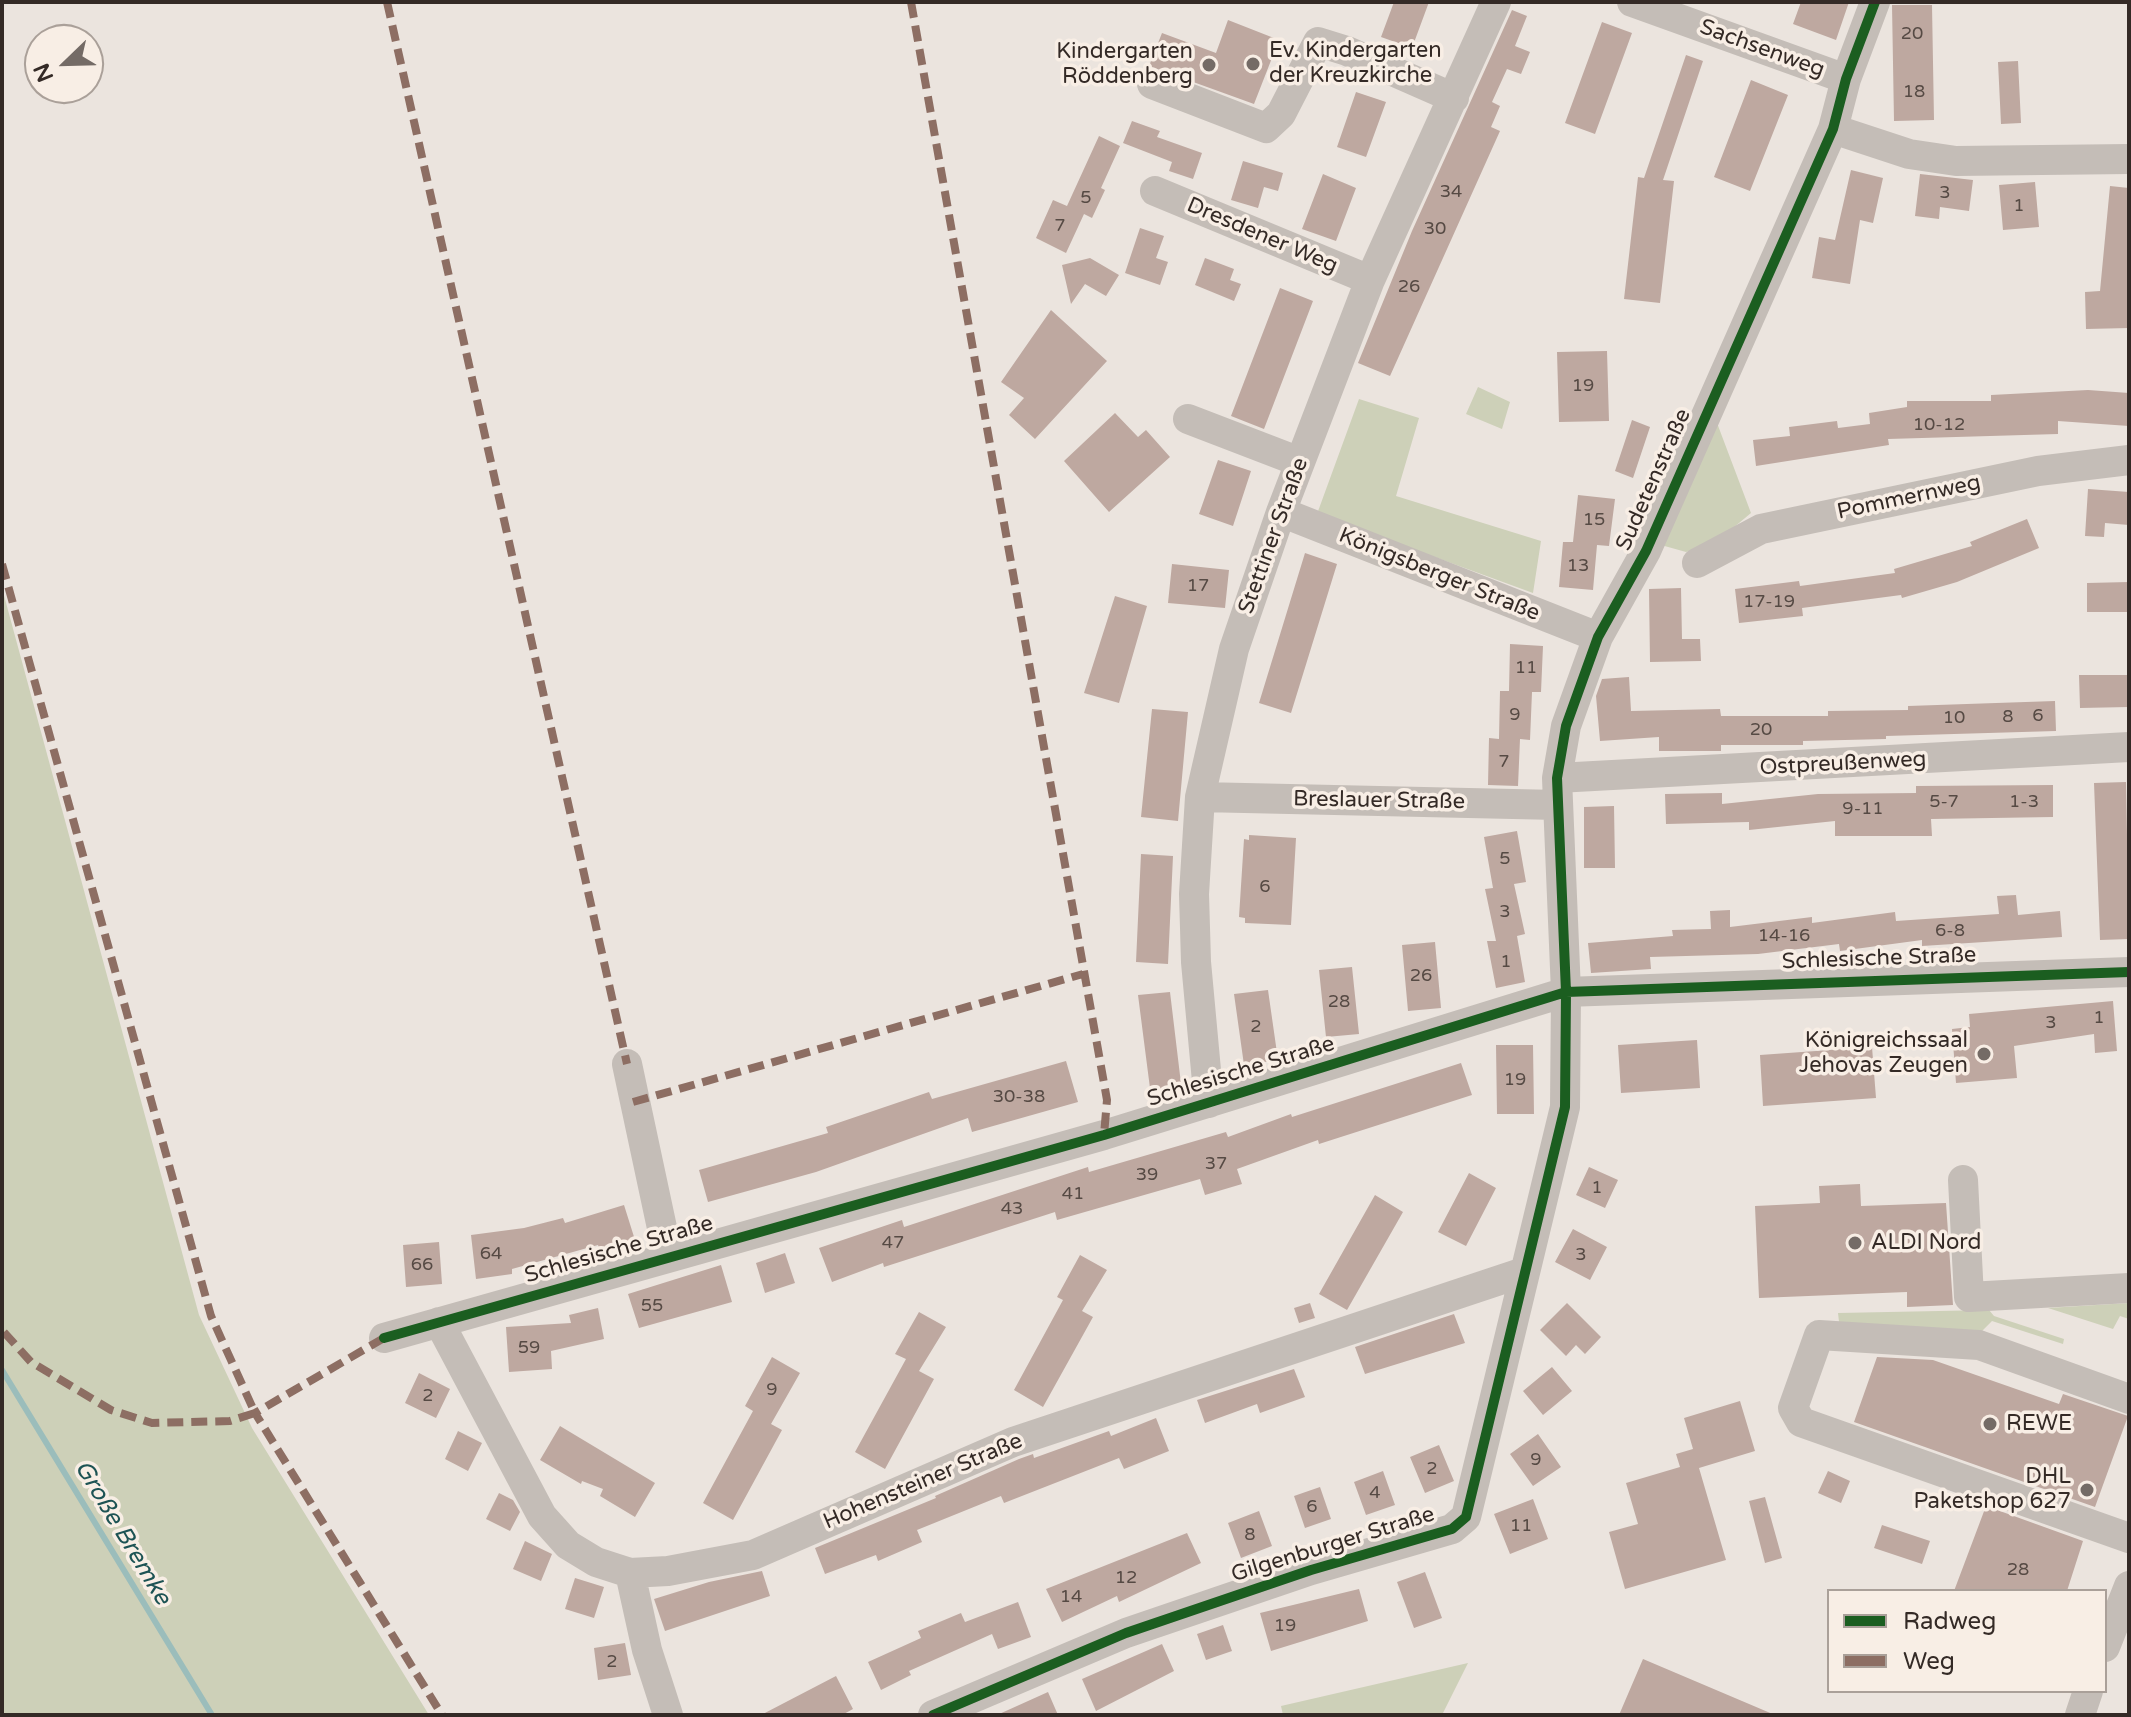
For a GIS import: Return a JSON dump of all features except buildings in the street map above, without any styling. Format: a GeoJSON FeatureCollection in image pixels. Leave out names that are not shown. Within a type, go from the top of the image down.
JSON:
{"type":"FeatureCollection","features":[{"type":"Feature","properties":{"kind":"street","name":"Stettiner Straße"},"geometry":{"type":"LineString","coordinates":[[1209,1103],[1195,949],[1200,797],[1234,649],[1281,512],[1370,280],[1496,2]]}},
{"type":"Feature","properties":{"kind":"street","name":"Sachsenweg"},"geometry":{"type":"LineString","coordinates":[[1632,2],[1846,79]]}},
{"type":"Feature","properties":{"kind":"street","name":"Sudetenstraße"},"geometry":{"type":"LineString","coordinates":[[1566,992],[1558,792],[1566,726],[1598,637],[1646,551],[1833,129],[1846,79],[1875,2]]}},
{"type":"Feature","properties":{"kind":"street"},"geometry":{"type":"LineString","coordinates":[[1152,84],[1266,128],[1281,114],[1318,42],[1347,51],[1454,98]]}},
{"type":"Feature","properties":{"kind":"street"},"geometry":{"type":"LineString","coordinates":[[1833,129],[1909,154],[1956,161],[2129,159]]}},
{"type":"Feature","properties":{"kind":"street","name":"Dresdener Weg"},"geometry":{"type":"LineString","coordinates":[[1155,191],[1370,280]]}},
{"type":"Feature","properties":{"kind":"street"},"geometry":{"type":"LineString","coordinates":[[1188,419],[1300,462]]}},
{"type":"Feature","properties":{"kind":"street","name":"Pommernweg"},"geometry":{"type":"LineString","coordinates":[[1697,563],[1761,529],[2038,471],[2129,460]]}},
{"type":"Feature","properties":{"kind":"street","name":"Königsberger Straße"},"geometry":{"type":"LineString","coordinates":[[1281,512],[1598,637]]}},
{"type":"Feature","properties":{"kind":"street","name":"Ostpreußenweg"},"geometry":{"type":"LineString","coordinates":[[1558,792],[2129,747]]}},
{"type":"Feature","properties":{"kind":"street","name":"Breslauer Straße"},"geometry":{"type":"LineString","coordinates":[[1200,797],[1558,792]]}},
{"type":"Feature","properties":{"kind":"street","name":"Schlesische Straße"},"geometry":{"type":"LineString","coordinates":[[384,1338],[1209,1103],[1566,992],[2129,972]]}},
{"type":"Feature","properties":{"kind":"street","name":"Gilgenburger Straße"},"geometry":{"type":"LineString","coordinates":[[933,1715],[1126,1633],[1311,1570],[1452,1529],[1466,1517],[1565,1107],[1566,992]]}},
{"type":"Feature","properties":{"kind":"street","name":"Schlesische Straße"},"geometry":{"type":"LineString","coordinates":[[627,1064],[668,1256]]}},
{"type":"Feature","properties":{"kind":"street"},"geometry":{"type":"LineString","coordinates":[[1963,1180],[1969,1297],[2129,1288]]}},
{"type":"Feature","properties":{"kind":"street","name":"Hohensteiner Straße"},"geometry":{"type":"LineString","coordinates":[[439,1322],[542,1516],[568,1545],[596,1562],[630,1573],[702,1567],[753,1555],[1013,1442],[1524,1272]]}},
{"type":"Feature","properties":{"kind":"street"},"geometry":{"type":"LineString","coordinates":[[2129,1399],[1979,1345],[1819,1335],[1793,1408],[1801,1422],[2129,1538]]}},
{"type":"Feature","properties":{"kind":"street"},"geometry":{"type":"LineString","coordinates":[[630,1573],[647,1650],[668,1715]]}},
{"type":"Feature","properties":{"kind":"street"},"geometry":{"type":"LineString","coordinates":[[2107,1642],[2129,1586]]}},
{"type":"Feature","properties":{"kind":"street"},"geometry":{"type":"LineString","coordinates":[[2080,1715],[2087,1693]]}},
{"type":"Feature","properties":{"kind":"green space"},"geometry":{"type":"Polygon","coordinates":[[[1478,387],[1510,402],[1502,429],[1466,414],[1478,387]]]}},
{"type":"Feature","properties":{"kind":"green space"},"geometry":{"type":"Polygon","coordinates":[[[1359,399],[1419,418],[1396,496],[1541,541],[1533,593],[1317,514],[1359,399]]]}},
{"type":"Feature","properties":{"kind":"green space"},"geometry":{"type":"Polygon","coordinates":[[[1717,423],[1751,513],[1715,543],[1686,552],[1661,545],[1717,423]]]}},
{"type":"Feature","properties":{"kind":"green space"},"geometry":{"type":"Polygon","coordinates":[[[2,588],[199,1315],[252,1428],[429,1715],[2,1715],[2,588]]]}},
{"type":"Feature","properties":{"kind":"green space"},"geometry":{"type":"Polygon","coordinates":[[[2129,1303],[2129,1319],[2120,1316],[2113,1329],[2048,1308],[2129,1303]]]}},
{"type":"Feature","properties":{"kind":"green space"},"geometry":{"type":"Polygon","coordinates":[[[1989,1310],[1994,1316],[2064,1339],[2063,1344],[1992,1321],[1981,1332],[1840,1330],[1838,1313],[1989,1310]]]}},
{"type":"Feature","properties":{"kind":"green space"},"geometry":{"type":"Polygon","coordinates":[[[1468,1663],[1442,1715],[1283,1715],[1281,1706],[1468,1663]]]}},
{"type":"Feature","properties":{"kind":"waterway","name":"Große Bremke"},"geometry":{"type":"LineString","coordinates":[[2,1370],[212,1715]]}},
{"type":"Feature","properties":{"kind":"marked path"},"geometry":{"type":"LineString","coordinates":[[387,2],[627,1064]]}},
{"type":"Feature","properties":{"kind":"marked path"},"geometry":{"type":"LineString","coordinates":[[911,2],[1107,1100],[1104,1135]]}},
{"type":"Feature","properties":{"kind":"marked path"},"geometry":{"type":"LineString","coordinates":[[2,564],[211,1316],[255,1413],[230,1421],[152,1423],[111,1410],[31,1362],[2,1330]]}},
{"type":"Feature","properties":{"kind":"marked path"},"geometry":{"type":"LineString","coordinates":[[633,1102],[1083,974]]}},
{"type":"Feature","properties":{"kind":"marked path"},"geometry":{"type":"LineString","coordinates":[[384,1338],[255,1413],[442,1715]]}},
{"type":"Feature","properties":{"kind":"cycle path"},"geometry":{"type":"LineString","coordinates":[[933,1715],[1126,1633],[1311,1570],[1452,1529],[1466,1517],[1565,1107],[1566,992],[1557,778],[1566,726],[1598,637],[1646,551],[1833,129],[1846,79],[1875,2]]}},
{"type":"Feature","properties":{"kind":"cycle path"},"geometry":{"type":"LineString","coordinates":[[384,1338],[1104,1135],[1566,992],[2129,972]]}},
{"type":"Feature","properties":{"kind":"place","name":"Ev. Kindergarten der Kreuzkirche"},"geometry":{"type":"Point","coordinates":[1253,64]}},
{"type":"Feature","properties":{"kind":"place","name":"Kindergarten Röddenberg"},"geometry":{"type":"Point","coordinates":[1209,65]}},
{"type":"Feature","properties":{"kind":"place","name":"Königreichssaal Jehovas Zeugen"},"geometry":{"type":"Point","coordinates":[1984,1054]}},
{"type":"Feature","properties":{"kind":"place","name":"ALDI Nord"},"geometry":{"type":"Point","coordinates":[1855,1243]}},
{"type":"Feature","properties":{"kind":"place","name":"REWE"},"geometry":{"type":"Point","coordinates":[1990,1424]}},
{"type":"Feature","properties":{"kind":"place","name":"DHL Paketshop 627"},"geometry":{"type":"Point","coordinates":[2087,1490]}}]}
